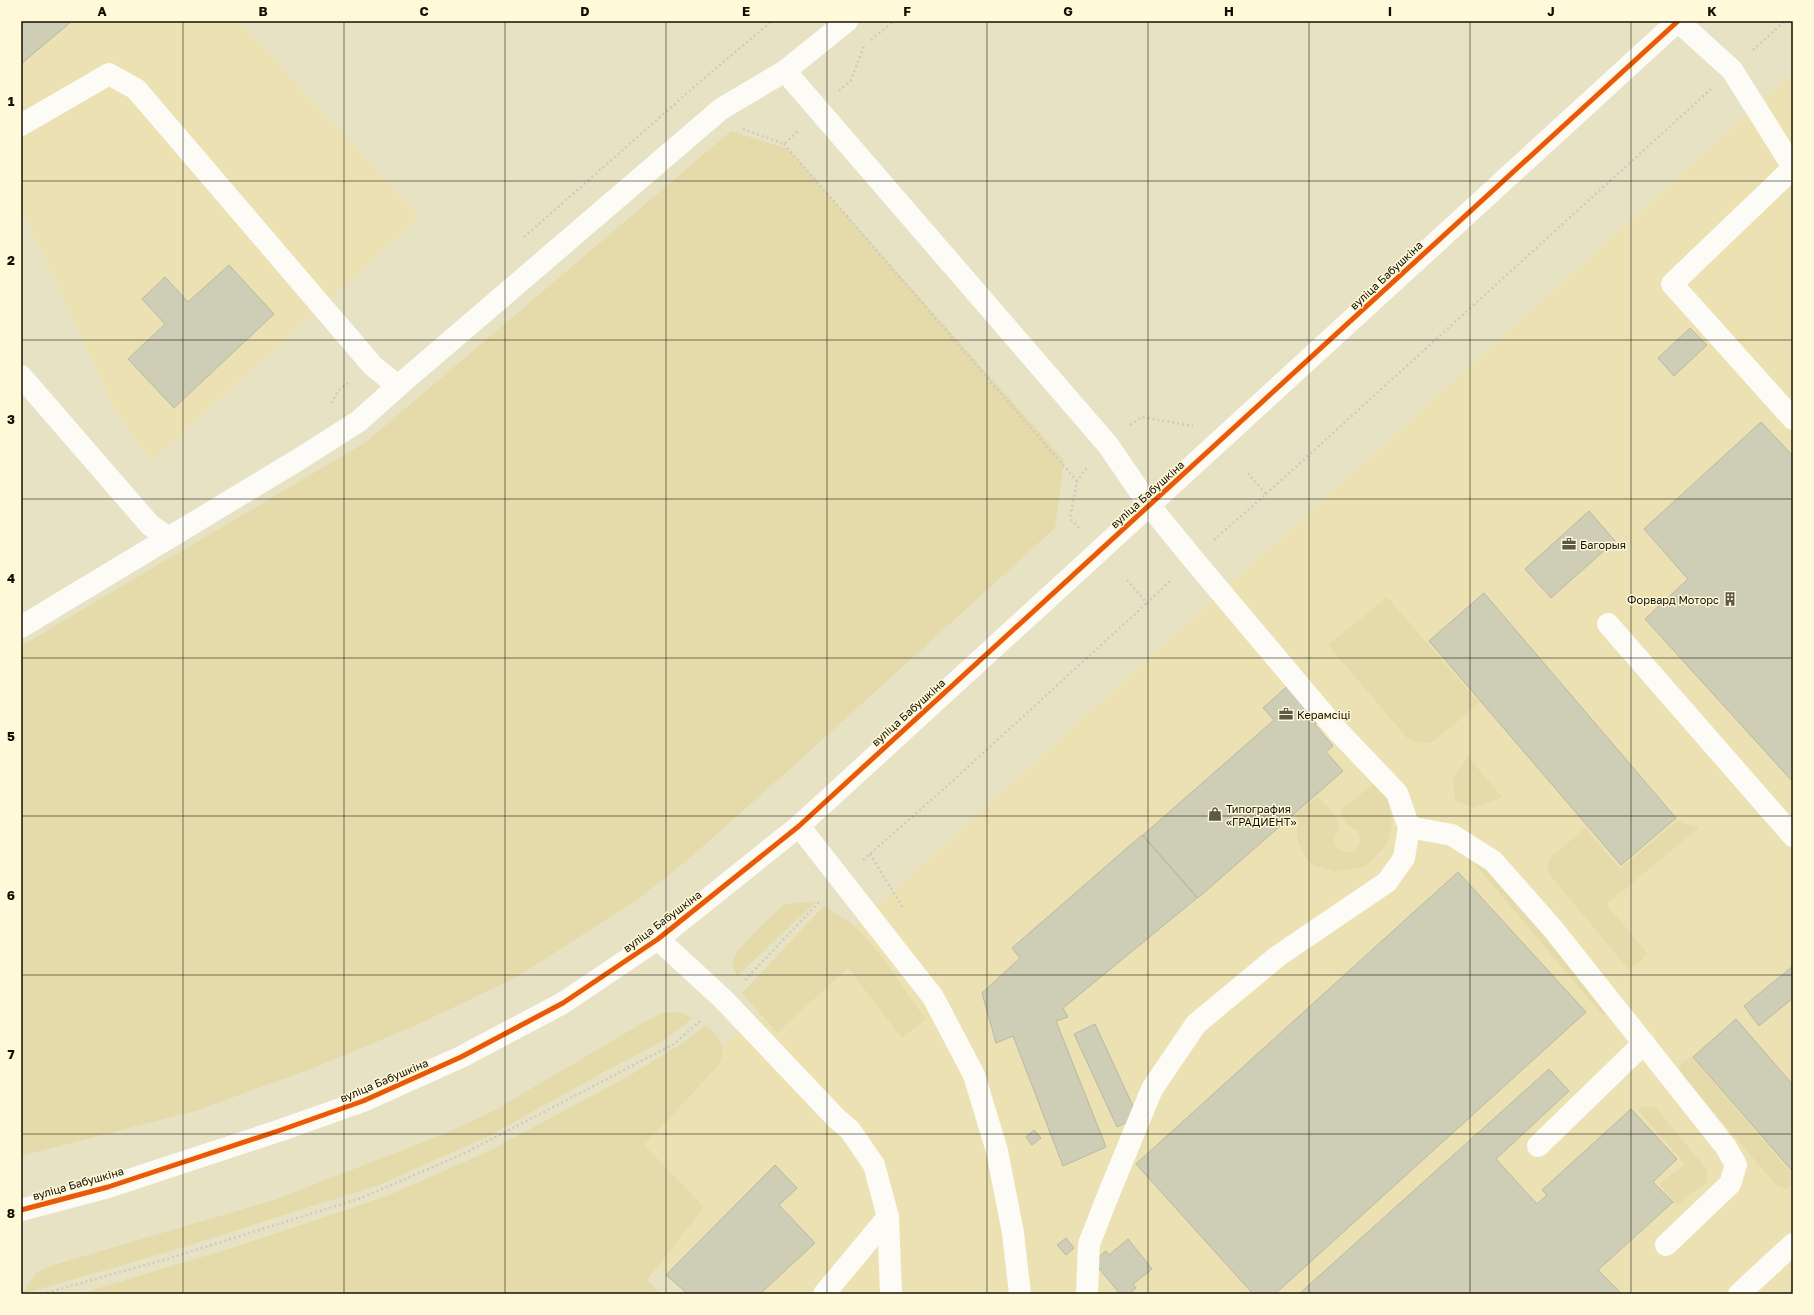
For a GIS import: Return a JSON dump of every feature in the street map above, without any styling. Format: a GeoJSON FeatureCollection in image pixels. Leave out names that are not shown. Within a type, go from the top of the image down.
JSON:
{"type":"FeatureCollection","features":[{"type":"Feature","properties":{"kind":"street"},"geometry":{"type":"LineString","coordinates":[[21,627],[359,422],[398,386],[721,109],[785,71],[847,21]]}},
{"type":"Feature","properties":{"kind":"street"},"geometry":{"type":"LineString","coordinates":[[1678,21],[1732,70],[1793,168],[1672,284],[1793,419]]}},
{"type":"Feature","properties":{"kind":"street","name":"вуліца Бабушкіна"},"geometry":{"type":"LineString","coordinates":[[21,1210],[108,1187],[281,1130],[363,1101],[461,1056],[563,1003],[658,939],[799,826],[1678,21]]}},
{"type":"Feature","properties":{"kind":"street"},"geometry":{"type":"LineString","coordinates":[[785,71],[1108,445],[1149,505],[1337,730],[1397,794],[1409,827],[1404,858],[1387,882],[1278,956],[1196,1024],[1152,1089],[1109,1193],[1089,1244],[1087,1294]]}},
{"type":"Feature","properties":{"kind":"street"},"geometry":{"type":"LineString","coordinates":[[21,125],[109,74],[136,89],[373,366],[398,386]]}},
{"type":"Feature","properties":{"kind":"street"},"geometry":{"type":"LineString","coordinates":[[21,376],[150,525],[169,538]]}},
{"type":"Feature","properties":{"kind":"street"},"geometry":{"type":"LineString","coordinates":[[1608,624],[1793,836]]}},
{"type":"Feature","properties":{"kind":"street"},"geometry":{"type":"LineString","coordinates":[[799,826],[933,997],[974,1075],[997,1151],[1013,1233],[1020,1294]]}},
{"type":"Feature","properties":{"kind":"street"},"geometry":{"type":"LineString","coordinates":[[1409,827],[1452,835],[1493,861],[1553,929],[1726,1147],[1736,1165],[1730,1184],[1666,1245]]}},
{"type":"Feature","properties":{"kind":"street"},"geometry":{"type":"LineString","coordinates":[[658,939],[724,1000],[836,1118],[850,1130],[874,1165],[888,1217],[891,1294]]}},
{"type":"Feature","properties":{"kind":"street"},"geometry":{"type":"LineString","coordinates":[[1538,1146],[1644,1043]]}},
{"type":"Feature","properties":{"kind":"street"},"geometry":{"type":"LineString","coordinates":[[824,1294],[888,1217]]}},
{"type":"Feature","properties":{"kind":"street"},"geometry":{"type":"LineString","coordinates":[[1739,1294],[1793,1244]]}},
{"type":"Feature","properties":{"kind":"path"},"geometry":{"type":"LineString","coordinates":[[522,239],[695,86],[772,21]]}},
{"type":"Feature","properties":{"kind":"path"},"geometry":{"type":"LineString","coordinates":[[1266,494],[1785,21]]}},
{"type":"Feature","properties":{"kind":"path"},"geometry":{"type":"LineString","coordinates":[[784,144],[1077,482]]}},
{"type":"Feature","properties":{"kind":"path"},"geometry":{"type":"LineString","coordinates":[[329,408],[339,390],[373,366]]}},
{"type":"Feature","properties":{"kind":"path"},"geometry":{"type":"LineString","coordinates":[[1126,428],[1142,417],[1199,426]]}},
{"type":"Feature","properties":{"kind":"path"},"geometry":{"type":"LineString","coordinates":[[1079,528],[1070,518],[1077,482],[1090,463]]}},
{"type":"Feature","properties":{"kind":"path"},"geometry":{"type":"LineString","coordinates":[[42,1294],[167,1259],[361,1198],[404,1181],[464,1154],[674,1044],[748,978],[841,879],[946,787],[1147,603]]}},
{"type":"Feature","properties":{"kind":"shaded area"},"geometry":{"type":"Polygon","coordinates":[[[21,21],[239,21],[420,217],[152,461],[118,416],[21,208],[21,21]]]}},
{"type":"Feature","properties":{"kind":"shaded area"},"geometry":{"type":"Polygon","coordinates":[[[1793,72],[1793,1294],[688,1294],[568,1187],[1793,72]]]}},
{"type":"Feature","properties":{"kind":"shaded area"},"geometry":{"type":"Polygon","coordinates":[[[731,131],[788,149],[1064,460],[1055,528],[691,857],[641,897],[517,977],[421,1023],[316,1067],[195,1111],[21,1156],[21,646],[366,442],[731,131]]]}},
{"type":"Feature","properties":{"kind":"shaded area"},"geometry":{"type":"Polygon","coordinates":[[[1387,597],[1479,703],[1434,741],[1421,744],[1408,739],[1328,645],[1387,597]]]}},
{"type":"Feature","properties":{"kind":"shaded area"},"geometry":{"type":"Polygon","coordinates":[[[1468,757],[1502,797],[1474,808],[1455,801],[1453,778],[1468,757]]]}},
{"type":"Feature","properties":{"kind":"shaded area"},"geometry":{"type":"Polygon","coordinates":[[[1377,781],[1388,796],[1392,827],[1387,844],[1365,867],[1336,872],[1313,865],[1304,854],[1297,839],[1297,813],[1318,797],[1332,811],[1337,819],[1338,828],[1334,838],[1335,846],[1345,853],[1355,851],[1361,841],[1358,831],[1347,825],[1341,810],[1377,781]]]}},
{"type":"Feature","properties":{"kind":"shaded area"},"geometry":{"type":"Polygon","coordinates":[[[1677,821],[1699,828],[1606,904],[1648,954],[1629,970],[1550,875],[1547,867],[1550,858],[1585,828],[1620,869],[1677,821]]]}},
{"type":"Feature","properties":{"kind":"shaded area"},"geometry":{"type":"Polygon","coordinates":[[[1481,857],[1612,1007],[1603,1016],[1474,863],[1481,857]]]}},
{"type":"Feature","properties":{"kind":"shaded area"},"geometry":{"type":"Polygon","coordinates":[[[817,901],[737,976],[732,964],[737,951],[765,922],[785,904],[817,901]]]}},
{"type":"Feature","properties":{"kind":"shaded area"},"geometry":{"type":"Polygon","coordinates":[[[824,906],[855,927],[869,941],[926,1019],[902,1038],[848,968],[777,1033],[742,993],[824,906]]]}},
{"type":"Feature","properties":{"kind":"shaded area"},"geometry":{"type":"Polygon","coordinates":[[[679,1012],[693,1018],[663,1041],[491,1135],[379,1185],[161,1254],[22,1294],[37,1272],[57,1264],[274,1200],[449,1132],[495,1110],[662,1013],[679,1012]]]}},
{"type":"Feature","properties":{"kind":"shaded area"},"geometry":{"type":"Polygon","coordinates":[[[706,1025],[715,1033],[722,1048],[719,1065],[644,1145],[704,1207],[647,1280],[661,1294],[79,1294],[235,1247],[387,1196],[489,1151],[627,1077],[683,1043],[706,1025]]]}},
{"type":"Feature","properties":{"kind":"shaded area"},"geometry":{"type":"Polygon","coordinates":[[[1691,1056],[1793,1176],[1793,1184],[1786,1189],[1776,1185],[1683,1076],[1679,1066],[1691,1056]]]}},
{"type":"Feature","properties":{"kind":"shaded area"},"geometry":{"type":"Polygon","coordinates":[[[1644,1106],[1655,1107],[1707,1170],[1708,1181],[1677,1205],[1659,1184],[1685,1164],[1638,1110],[1644,1106]]]}},
{"type":"Feature","properties":{"kind":"building"},"geometry":{"type":"Polygon","coordinates":[[[21,21],[72,21],[21,64],[21,21]]]}},
{"type":"Feature","properties":{"kind":"building"},"geometry":{"type":"Polygon","coordinates":[[[229,265],[274,314],[174,408],[128,359],[165,324],[142,299],[165,277],[188,302],[229,265]]]}},
{"type":"Feature","properties":{"kind":"building"},"geometry":{"type":"Polygon","coordinates":[[[1690,328],[1707,345],[1674,376],[1658,358],[1690,328]]]}},
{"type":"Feature","properties":{"kind":"building","name":"Форвард Моторс"},"geometry":{"type":"Polygon","coordinates":[[[1761,422],[1793,456],[1793,782],[1645,619],[1688,579],[1644,529],[1761,422]]]}},
{"type":"Feature","properties":{"kind":"building"},"geometry":{"type":"Polygon","coordinates":[[[1589,511],[1615,541],[1551,598],[1525,569],[1589,511]]]}},
{"type":"Feature","properties":{"kind":"building"},"geometry":{"type":"Polygon","coordinates":[[[1484,593],[1676,818],[1621,865],[1429,641],[1484,593]]]}},
{"type":"Feature","properties":{"kind":"building"},"geometry":{"type":"Polygon","coordinates":[[[1292,682],[1323,717],[1315,725],[1333,746],[1326,752],[1343,771],[1198,898],[1143,835],[1274,720],[1263,708],[1292,682]]]}},
{"type":"Feature","properties":{"kind":"building"},"geometry":{"type":"Polygon","coordinates":[[[1142,835],[1197,898],[1063,1008],[1068,1017],[1056,1021],[1106,1147],[1063,1166],[1013,1036],[996,1043],[982,993],[1020,958],[1012,948],[1142,835]]]}},
{"type":"Feature","properties":{"kind":"building"},"geometry":{"type":"Polygon","coordinates":[[[1458,872],[1586,1012],[1275,1294],[1253,1294],[1136,1164],[1458,872]]]}},
{"type":"Feature","properties":{"kind":"building"},"geometry":{"type":"Polygon","coordinates":[[[1793,966],[1793,998],[1759,1026],[1744,1006],[1793,966]]]}},
{"type":"Feature","properties":{"kind":"building"},"geometry":{"type":"Polygon","coordinates":[[[1736,1019],[1793,1085],[1793,1172],[1693,1057],[1736,1019]]]}},
{"type":"Feature","properties":{"kind":"building"},"geometry":{"type":"Polygon","coordinates":[[[1095,1024],[1138,1117],[1117,1127],[1074,1034],[1095,1024]]]}},
{"type":"Feature","properties":{"kind":"building"},"geometry":{"type":"Polygon","coordinates":[[[1549,1069],[1569,1091],[1496,1159],[1537,1204],[1547,1195],[1542,1190],[1631,1109],[1677,1159],[1653,1182],[1673,1202],[1598,1270],[1622,1294],[1299,1294],[1549,1069]]]}},
{"type":"Feature","properties":{"kind":"building"},"geometry":{"type":"Polygon","coordinates":[[[1034,1130],[1041,1138],[1032,1145],[1026,1137],[1034,1130]]]}},
{"type":"Feature","properties":{"kind":"building"},"geometry":{"type":"Polygon","coordinates":[[[775,1165],[797,1188],[779,1205],[815,1243],[760,1294],[688,1294],[666,1275],[775,1165]]]}},
{"type":"Feature","properties":{"kind":"building"},"geometry":{"type":"Polygon","coordinates":[[[1066,1238],[1074,1248],[1066,1255],[1057,1245],[1066,1238]]]}},
{"type":"Feature","properties":{"kind":"building"},"geometry":{"type":"Polygon","coordinates":[[[1128,1239],[1152,1269],[1133,1284],[1136,1288],[1129,1294],[1120,1294],[1093,1261],[1106,1251],[1109,1255],[1128,1239]]]}},
{"type":"Feature","properties":{"kind":"cycle path"},"geometry":{"type":"LineString","coordinates":[[21,1210],[108,1187],[281,1130],[363,1101],[461,1057],[563,1003],[658,939],[799,826],[1678,21]]}},
{"type":"Feature","properties":{"kind":"place","name":"Багорыя"},"geometry":{"type":"Point","coordinates":[1569,544]}},
{"type":"Feature","properties":{"kind":"place","name":"Форвард Моторс"},"geometry":{"type":"Point","coordinates":[1730,599]}},
{"type":"Feature","properties":{"kind":"place","name":"Керамсіці"},"geometry":{"type":"Point","coordinates":[1286,714]}},
{"type":"Feature","properties":{"kind":"place","name":"Типография «ГРАДИЕНТ»"},"geometry":{"type":"Point","coordinates":[1215,814]}}]}
